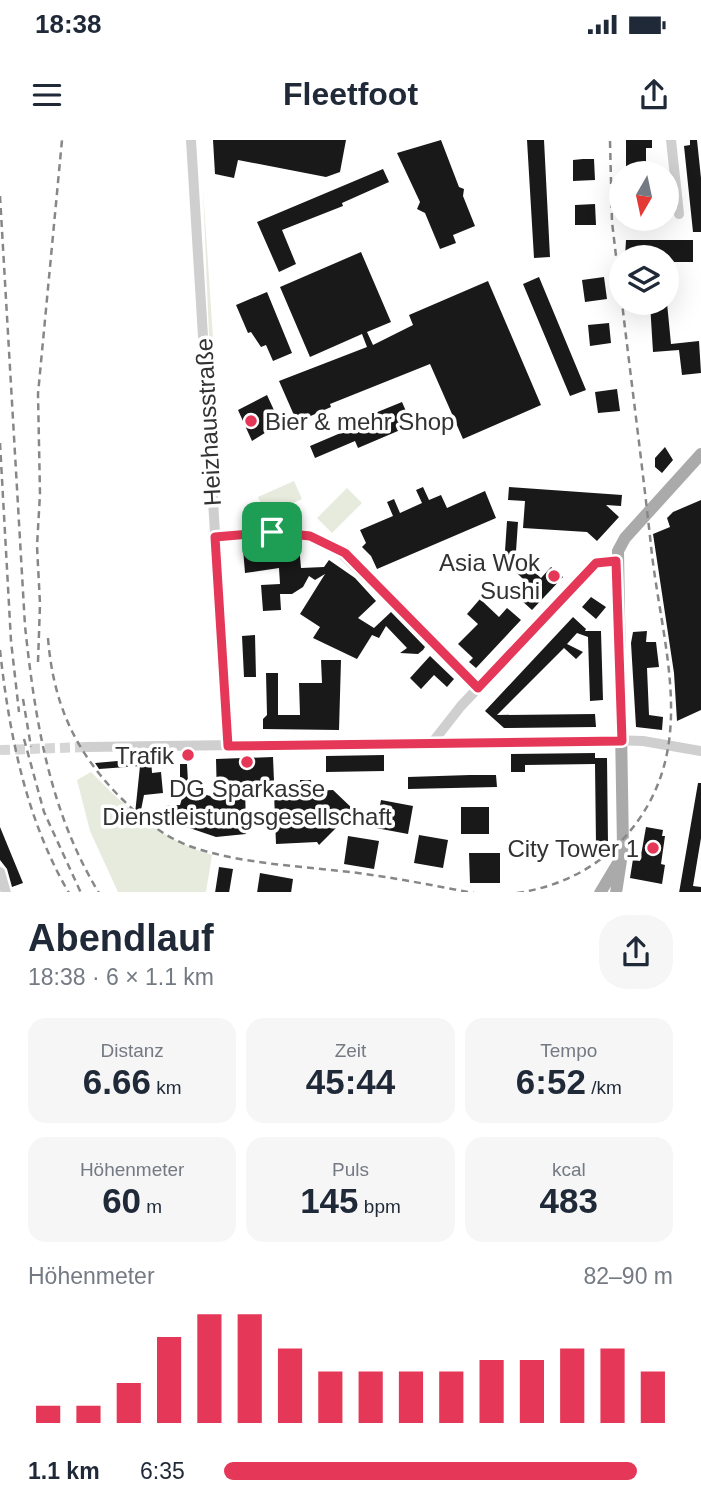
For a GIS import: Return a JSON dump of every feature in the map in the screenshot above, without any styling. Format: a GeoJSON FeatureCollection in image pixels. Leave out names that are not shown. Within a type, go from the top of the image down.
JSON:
{"type":"FeatureCollection","features":[{"type":"Feature","properties":{"kind":"main road"},"geometry":{"type":"LineString","coordinates":[[616,892],[623,855],[616,561],[625,538],[699,462]]}},
{"type":"Feature","properties":{"kind":"main road"},"geometry":{"type":"LineString","coordinates":[[600,892],[623,855]]}},
{"type":"Feature","properties":{"kind":"street","name":"Heizhausstraße"},"geometry":{"type":"LineString","coordinates":[[191,140],[228,746]]}},
{"type":"Feature","properties":{"kind":"street"},"geometry":{"type":"LineString","coordinates":[[671,140],[673,161]]}},
{"type":"Feature","properties":{"kind":"street"},"geometry":{"type":"LineString","coordinates":[[215,537],[290,533],[310,536],[334,546],[478,688]]}},
{"type":"Feature","properties":{"kind":"street"},"geometry":{"type":"LineString","coordinates":[[432,743],[478,688],[596,563],[616,561]]}},
{"type":"Feature","properties":{"kind":"street"},"geometry":{"type":"LineString","coordinates":[[86,747],[622,741],[701,751]]}},
{"type":"Feature","properties":{"kind":"street"},"geometry":{"type":"LineString","coordinates":[[0,872],[6,892]]}},
{"type":"Feature","properties":{"kind":"shaded area"},"geometry":{"type":"Polygon","coordinates":[[[203,189],[218,412],[212,409],[203,189]]]}},
{"type":"Feature","properties":{"kind":"shaded area"},"geometry":{"type":"Polygon","coordinates":[[[294,481],[302,499],[266,515],[258,497],[294,481]]]}},
{"type":"Feature","properties":{"kind":"shaded area"},"geometry":{"type":"Polygon","coordinates":[[[347,488],[362,503],[332,533],[317,518],[347,488]]]}},
{"type":"Feature","properties":{"kind":"shaded area"},"geometry":{"type":"Polygon","coordinates":[[[91,772],[146,822],[177,841],[212,855],[206,892],[118,892],[90,831],[77,780],[91,772]]]}},
{"type":"Feature","properties":{"kind":"building"},"geometry":{"type":"Polygon","coordinates":[[[213,140],[346,140],[340,172],[326,177],[238,160],[234,178],[215,174],[213,140]]]}},
{"type":"Feature","properties":{"kind":"building"},"geometry":{"type":"Polygon","coordinates":[[[441,140],[459,187],[464,189],[463,196],[475,226],[453,235],[456,243],[440,249],[425,213],[417,209],[420,202],[397,153],[441,140]]]}},
{"type":"Feature","properties":{"kind":"building"},"geometry":{"type":"Polygon","coordinates":[[[527,140],[544,140],[550,257],[534,258],[527,140]]]}},
{"type":"Feature","properties":{"kind":"building"},"geometry":{"type":"Polygon","coordinates":[[[626,140],[652,140],[652,148],[646,148],[646,161],[626,161],[626,140]]]}},
{"type":"Feature","properties":{"kind":"building"},"geometry":{"type":"Polygon","coordinates":[[[690,140],[697,140],[701,178],[701,232],[693,232],[684,146],[690,145],[690,140]]]}},
{"type":"Feature","properties":{"kind":"building"},"geometry":{"type":"Polygon","coordinates":[[[594,159],[595,180],[573,181],[573,160],[594,159]]]}},
{"type":"Feature","properties":{"kind":"building"},"geometry":{"type":"Polygon","coordinates":[[[383,169],[389,182],[342,203],[343,206],[282,230],[296,264],[279,272],[257,222],[383,169]]]}},
{"type":"Feature","properties":{"kind":"building"},"geometry":{"type":"Polygon","coordinates":[[[595,204],[596,225],[575,225],[575,205],[595,204]]]}},
{"type":"Feature","properties":{"kind":"building"},"geometry":{"type":"Polygon","coordinates":[[[626,240],[693,240],[693,262],[679,262],[679,245],[626,245],[626,240]]]}},
{"type":"Feature","properties":{"kind":"building"},"geometry":{"type":"Polygon","coordinates":[[[361,252],[391,322],[367,332],[373,345],[413,325],[409,315],[488,281],[541,405],[463,439],[430,364],[330,404],[331,407],[297,422],[279,381],[367,347],[362,334],[310,357],[280,287],[361,252]]]}},
{"type":"Feature","properties":{"kind":"building"},"geometry":{"type":"Polygon","coordinates":[[[539,277],[586,390],[570,396],[523,284],[539,277]]]}},
{"type":"Feature","properties":{"kind":"building"},"geometry":{"type":"Polygon","coordinates":[[[604,277],[607,299],[585,302],[582,280],[604,277]]]}},
{"type":"Feature","properties":{"kind":"building"},"geometry":{"type":"Polygon","coordinates":[[[267,292],[292,353],[273,361],[266,345],[261,347],[251,332],[248,333],[236,305],[267,292]]]}},
{"type":"Feature","properties":{"kind":"building"},"geometry":{"type":"Polygon","coordinates":[[[651,315],[668,315],[671,344],[699,341],[701,373],[682,375],[679,350],[653,352],[651,315]]]}},
{"type":"Feature","properties":{"kind":"building"},"geometry":{"type":"Polygon","coordinates":[[[609,323],[611,343],[590,346],[588,325],[609,323]]]}},
{"type":"Feature","properties":{"kind":"building"},"geometry":{"type":"Polygon","coordinates":[[[617,389],[620,411],[598,413],[595,392],[617,389]]]}},
{"type":"Feature","properties":{"kind":"building"},"geometry":{"type":"Polygon","coordinates":[[[267,395],[279,421],[266,427],[268,431],[252,441],[238,410],[267,395]]]}},
{"type":"Feature","properties":{"kind":"building"},"geometry":{"type":"Polygon","coordinates":[[[402,402],[412,425],[358,448],[355,441],[315,458],[310,446],[350,429],[348,424],[402,402]]]}},
{"type":"Feature","properties":{"kind":"building"},"geometry":{"type":"Polygon","coordinates":[[[665,447],[673,460],[662,473],[655,467],[655,458],[665,447]]]}},
{"type":"Feature","properties":{"kind":"building"},"geometry":{"type":"Polygon","coordinates":[[[423,487],[429,500],[441,495],[447,508],[485,491],[496,518],[377,569],[371,556],[362,547],[366,543],[360,530],[393,516],[387,502],[394,499],[400,513],[422,503],[416,490],[423,487]]]}},
{"type":"Feature","properties":{"kind":"building"},"geometry":{"type":"Polygon","coordinates":[[[509,487],[622,495],[621,506],[606,505],[619,517],[597,541],[587,532],[523,528],[525,501],[508,500],[509,487]]]}},
{"type":"Feature","properties":{"kind":"building"},"geometry":{"type":"Polygon","coordinates":[[[701,500],[701,710],[677,721],[674,673],[653,534],[670,527],[667,518],[673,512],[701,500]]]}},
{"type":"Feature","properties":{"kind":"building"},"geometry":{"type":"Polygon","coordinates":[[[507,521],[518,522],[515,566],[504,566],[507,521]]]}},
{"type":"Feature","properties":{"kind":"building"},"geometry":{"type":"Polygon","coordinates":[[[299,545],[301,568],[324,567],[329,560],[355,578],[376,601],[358,618],[374,628],[391,612],[425,647],[423,650],[418,654],[400,653],[407,648],[386,626],[379,638],[372,635],[357,659],[313,638],[320,627],[300,614],[325,574],[315,580],[309,576],[303,587],[292,594],[280,594],[281,610],[263,611],[261,585],[280,584],[279,568],[245,573],[243,548],[299,545]]]}},
{"type":"Feature","properties":{"kind":"building"},"geometry":{"type":"Polygon","coordinates":[[[551,567],[563,577],[532,610],[521,600],[532,588],[516,572],[520,568],[531,569],[541,578],[551,567]]]}},
{"type":"Feature","properties":{"kind":"building"},"geometry":{"type":"Polygon","coordinates":[[[591,597],[606,607],[596,619],[582,607],[591,597]]]}},
{"type":"Feature","properties":{"kind":"building"},"geometry":{"type":"Polygon","coordinates":[[[480,599],[499,617],[507,608],[521,620],[476,668],[469,662],[473,658],[458,644],[478,624],[467,614],[480,599]]]}},
{"type":"Feature","properties":{"kind":"building"},"geometry":{"type":"Polygon","coordinates":[[[573,617],[585,631],[601,631],[603,700],[590,701],[588,637],[577,633],[567,644],[583,652],[576,659],[564,648],[497,715],[595,714],[596,727],[504,728],[485,711],[573,617]]]}},
{"type":"Feature","properties":{"kind":"building"},"geometry":{"type":"Polygon","coordinates":[[[647,631],[646,642],[656,642],[659,667],[647,668],[649,715],[663,717],[662,730],[636,727],[631,643],[633,632],[647,631]]]}},
{"type":"Feature","properties":{"kind":"building"},"geometry":{"type":"Polygon","coordinates":[[[255,635],[256,677],[244,677],[242,636],[255,635]]]}},
{"type":"Feature","properties":{"kind":"building"},"geometry":{"type":"Polygon","coordinates":[[[430,656],[454,679],[447,687],[434,675],[421,689],[410,678],[430,656]]]}},
{"type":"Feature","properties":{"kind":"building"},"geometry":{"type":"Polygon","coordinates":[[[321,660],[341,660],[339,730],[263,729],[263,719],[267,715],[266,673],[278,673],[278,715],[300,715],[299,683],[322,683],[321,660]]]}},
{"type":"Feature","properties":{"kind":"building"},"geometry":{"type":"Polygon","coordinates":[[[595,753],[595,758],[607,758],[608,844],[596,844],[595,764],[525,765],[525,772],[511,772],[511,754],[595,753]]]}},
{"type":"Feature","properties":{"kind":"building"},"geometry":{"type":"Polygon","coordinates":[[[384,755],[384,771],[326,772],[326,756],[384,755]]]}},
{"type":"Feature","properties":{"kind":"building"},"geometry":{"type":"Polygon","coordinates":[[[273,757],[274,781],[245,782],[246,834],[216,837],[175,823],[178,814],[166,815],[165,806],[180,805],[184,792],[180,792],[180,764],[187,764],[188,782],[192,782],[193,791],[217,798],[216,759],[273,757]]]}},
{"type":"Feature","properties":{"kind":"building"},"geometry":{"type":"Polygon","coordinates":[[[151,758],[152,773],[161,772],[163,793],[144,795],[140,815],[135,814],[140,766],[99,769],[95,763],[151,758]]]}},
{"type":"Feature","properties":{"kind":"building"},"geometry":{"type":"Polygon","coordinates":[[[496,775],[497,787],[408,789],[408,777],[496,775]]]}},
{"type":"Feature","properties":{"kind":"building"},"geometry":{"type":"Polygon","coordinates":[[[300,780],[311,780],[312,791],[333,790],[354,810],[319,845],[317,842],[276,844],[274,793],[300,792],[300,780]]]}},
{"type":"Feature","properties":{"kind":"building"},"geometry":{"type":"Polygon","coordinates":[[[698,783],[701,783],[701,838],[693,886],[701,887],[701,892],[679,892],[698,783]]]}},
{"type":"Feature","properties":{"kind":"building"},"geometry":{"type":"Polygon","coordinates":[[[381,800],[413,806],[408,834],[376,828],[381,800]]]}},
{"type":"Feature","properties":{"kind":"building"},"geometry":{"type":"Polygon","coordinates":[[[461,807],[489,807],[489,834],[461,834],[461,807]]]}},
{"type":"Feature","properties":{"kind":"building"},"geometry":{"type":"Polygon","coordinates":[[[0,827],[23,883],[12,887],[7,869],[0,860],[0,827]]]}},
{"type":"Feature","properties":{"kind":"building"},"geometry":{"type":"Polygon","coordinates":[[[646,827],[663,830],[662,836],[665,836],[661,864],[665,865],[662,884],[630,878],[633,859],[640,861],[646,827]]]}},
{"type":"Feature","properties":{"kind":"building"},"geometry":{"type":"Polygon","coordinates":[[[419,835],[448,840],[443,868],[414,863],[419,835]]]}},
{"type":"Feature","properties":{"kind":"building"},"geometry":{"type":"Polygon","coordinates":[[[348,836],[379,841],[374,869],[344,864],[348,836]]]}},
{"type":"Feature","properties":{"kind":"building"},"geometry":{"type":"Polygon","coordinates":[[[469,853],[500,853],[500,883],[470,883],[469,853]]]}},
{"type":"Feature","properties":{"kind":"building"},"geometry":{"type":"Polygon","coordinates":[[[219,867],[233,869],[229,892],[215,892],[219,867]]]}},
{"type":"Feature","properties":{"kind":"building"},"geometry":{"type":"Polygon","coordinates":[[[260,873],[293,879],[291,892],[257,892],[260,873]]]}},
{"type":"Feature","properties":{"kind":"tunnel"},"geometry":{"type":"LineString","coordinates":[[0,750],[86,747]]}},
{"type":"Feature","properties":{"kind":"railway"},"geometry":{"type":"LineString","coordinates":[[38,662],[38,394],[62,140]]}},
{"type":"Feature","properties":{"kind":"railway"},"geometry":{"type":"LineString","coordinates":[[610,141],[615,245]]}},
{"type":"Feature","properties":{"kind":"railway"},"geometry":{"type":"LineString","coordinates":[[0,196],[25,626],[34,695],[56,797],[82,862],[98,892]]}},
{"type":"Feature","properties":{"kind":"railway"},"geometry":{"type":"LineString","coordinates":[[522,892],[575,875],[601,859],[624,838],[648,806],[662,772],[669,738],[671,702],[668,666],[623,315]]}},
{"type":"Feature","properties":{"kind":"railway"},"geometry":{"type":"LineString","coordinates":[[0,443],[11,641],[19,712]]}},
{"type":"Feature","properties":{"kind":"railway"},"geometry":{"type":"LineString","coordinates":[[48,638],[60,703],[77,741],[117,794],[163,833],[195,848],[235,858],[373,875],[468,892]]}},
{"type":"Feature","properties":{"kind":"railway"},"geometry":{"type":"LineString","coordinates":[[0,650],[14,744],[22,775],[41,836],[68,892]]}},
{"type":"Feature","properties":{"kind":"railway"},"geometry":{"type":"LineString","coordinates":[[23,699],[31,747]]}},
{"type":"Feature","properties":{"kind":"railway"},"geometry":{"type":"LineString","coordinates":[[24,739],[44,812],[81,892]]}},
{"type":"Feature","properties":{"kind":"place","name":"Bier & mehr Shop"},"geometry":{"type":"Point","coordinates":[251,421]}},
{"type":"Feature","properties":{"kind":"place","name":"Asia Wok Sushi"},"geometry":{"type":"Point","coordinates":[554,576]}},
{"type":"Feature","properties":{"kind":"place","name":"Trafik"},"geometry":{"type":"Point","coordinates":[188,755]}},
{"type":"Feature","properties":{"kind":"place","name":"DG Sparkasse Dienstleistungsgesellschaft"},"geometry":{"type":"Point","coordinates":[247,762]}},
{"type":"Feature","properties":{"kind":"place","name":"City Tower 1"},"geometry":{"type":"Point","coordinates":[653,848]}},
{"type":"Feature","properties":{"kind":"route"},"geometry":{"type":"LineString","coordinates":[[272,532],[310,536],[345,553],[478,688],[596,563],[616,561],[622,741],[228,746],[215,537],[272,532]]}}]}
